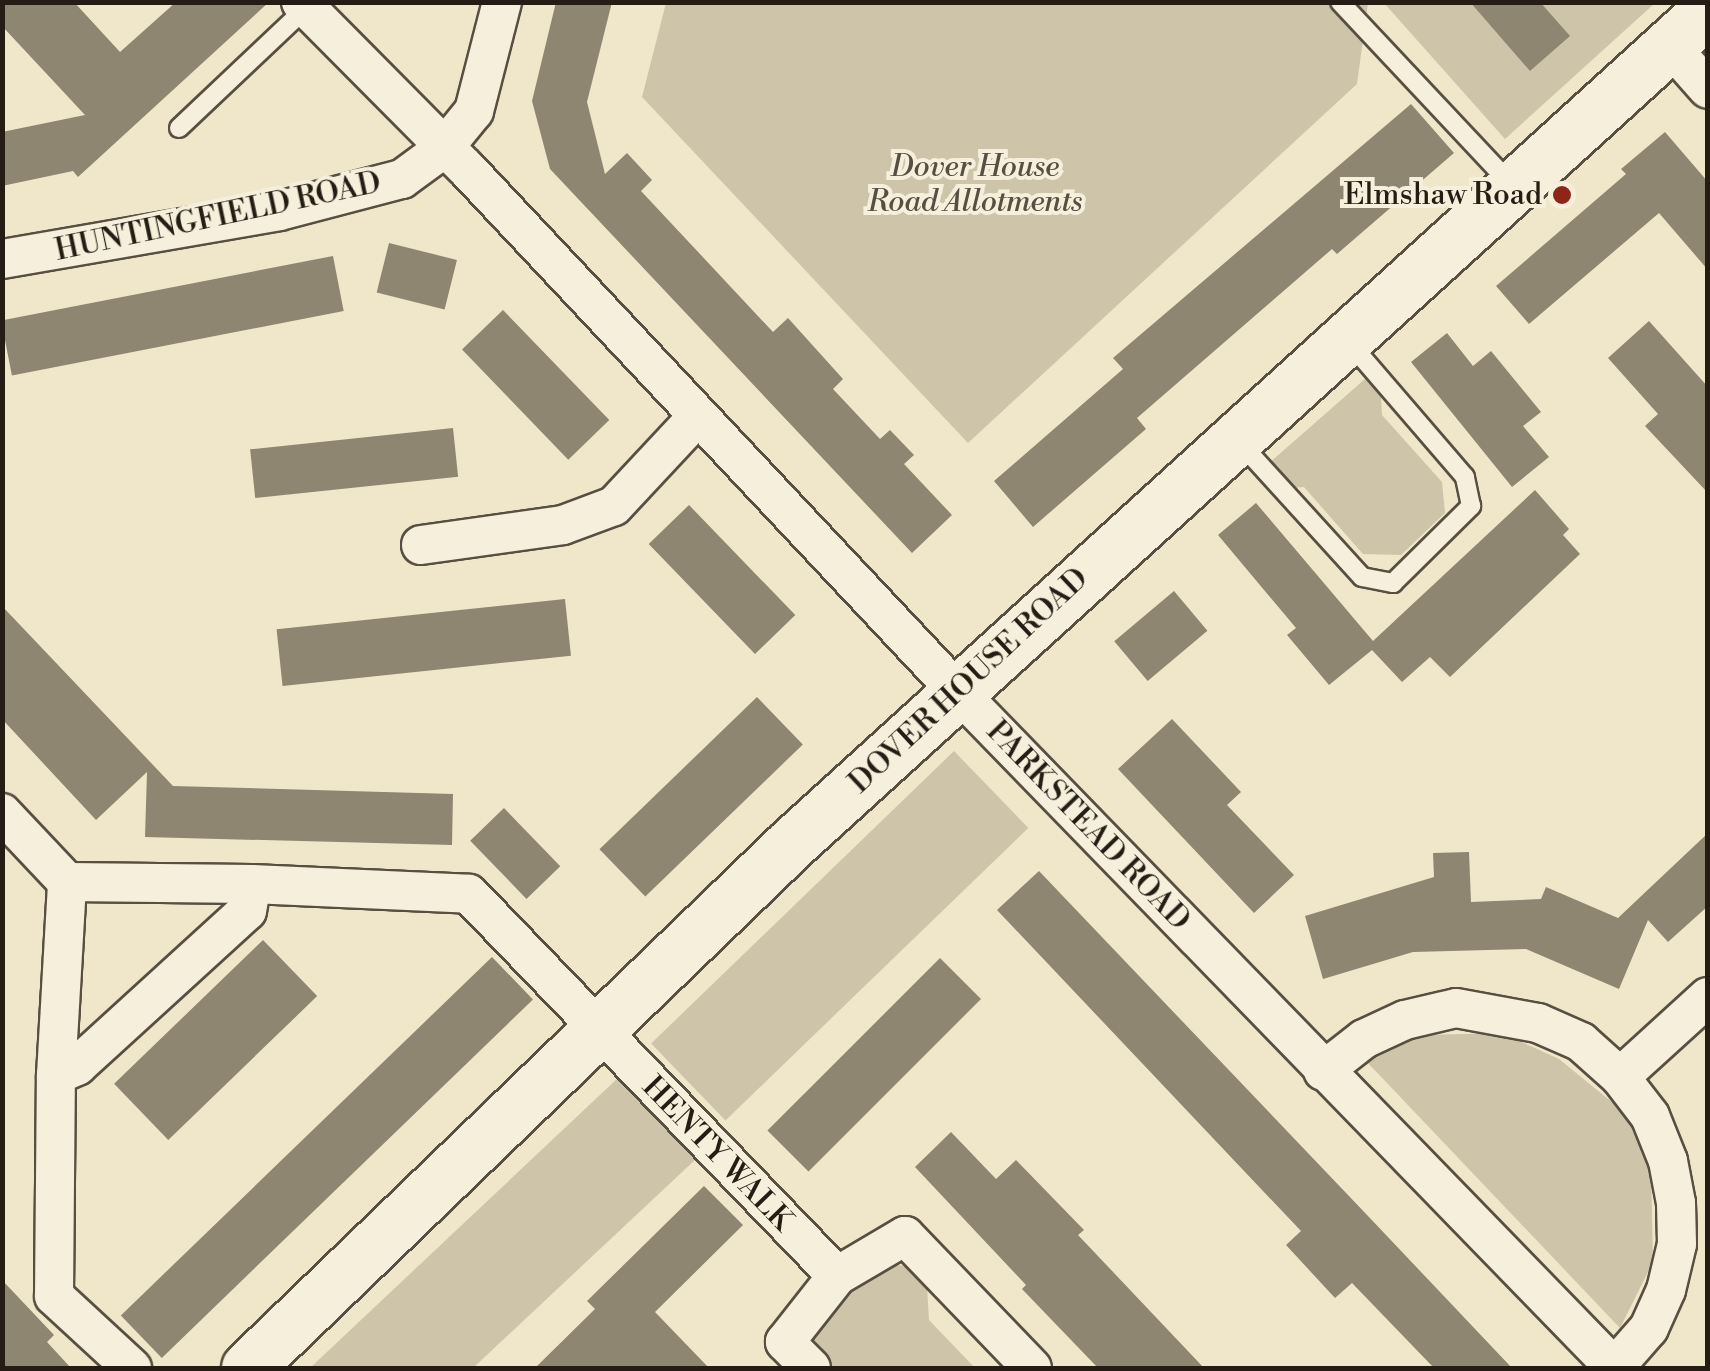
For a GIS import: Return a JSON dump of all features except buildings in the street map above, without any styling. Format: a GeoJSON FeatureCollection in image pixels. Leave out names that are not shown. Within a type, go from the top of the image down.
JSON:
{"type":"FeatureCollection","features":[{"type":"Feature","properties":{"kind":"street","name":"HUNTINGFIELD ROAD"},"geometry":{"type":"LineString","coordinates":[[2,260],[279,211],[402,179],[442,148],[474,111],[502,2]]}},
{"type":"Feature","properties":{"kind":"street","name":"PARKSTEAD ROAD"},"geometry":{"type":"LineString","coordinates":[[306,4],[957,691],[1614,1368]]}},
{"type":"Feature","properties":{"kind":"street","name":"DOVER HOUSE ROAD"},"geometry":{"type":"LineString","coordinates":[[248,1368],[957,691],[1689,29]]}},
{"type":"Feature","properties":{"kind":"street"},"geometry":{"type":"LineString","coordinates":[[1689,29],[1708,89]]}},
{"type":"Feature","properties":{"kind":"street"},"geometry":{"type":"LineString","coordinates":[[421,544],[563,525],[614,506],[696,418]]}},
{"type":"Feature","properties":{"kind":"street"},"geometry":{"type":"LineString","coordinates":[[2,812],[67,882],[56,1076],[54,1296],[132,1368]]}},
{"type":"Feature","properties":{"kind":"street","name":"HENTY WALK"},"geometry":{"type":"LineString","coordinates":[[67,882],[252,884],[469,894],[597,1032],[837,1276]]}},
{"type":"Feature","properties":{"kind":"street"},"geometry":{"type":"LineString","coordinates":[[56,1076],[77,1066],[247,911],[252,884]]}},
{"type":"Feature","properties":{"kind":"street"},"geometry":{"type":"LineString","coordinates":[[1620,1077],[1708,997]]}},
{"type":"Feature","properties":{"kind":"street"},"geometry":{"type":"LineString","coordinates":[[1324,1070],[1364,1038],[1405,1020],[1456,1008],[1538,1023],[1580,1042],[1620,1077],[1650,1116],[1668,1161],[1676,1203],[1677,1244],[1666,1290],[1649,1328],[1614,1368]]}},
{"type":"Feature","properties":{"kind":"street"},"geometry":{"type":"LineString","coordinates":[[811,1368],[786,1342],[837,1276],[905,1236],[1032,1368]]}},
{"type":"Feature","properties":{"kind":"lane"},"geometry":{"type":"LineString","coordinates":[[1340,2],[1513,186]]}},
{"type":"Feature","properties":{"kind":"lane"},"geometry":{"type":"LineString","coordinates":[[179,128],[306,4]]}},
{"type":"Feature","properties":{"kind":"lane"},"geometry":{"type":"LineString","coordinates":[[1235,438],[1362,577],[1394,583],[1471,506],[1465,477],[1346,338]]}},
{"type":"Feature","properties":{"kind":"green space","name":"Dover House Road Allotments"},"geometry":{"type":"Polygon","coordinates":[[[666,3],[1368,3],[1357,84],[968,443],[642,97],[666,3]]]}},
{"type":"Feature","properties":{"kind":"green space"},"geometry":{"type":"Polygon","coordinates":[[[1384,3],[1655,3],[1505,139],[1384,3]]]}},
{"type":"Feature","properties":{"kind":"green space"},"geometry":{"type":"Polygon","coordinates":[[[1365,379],[1381,397],[1382,415],[1442,482],[1445,513],[1401,555],[1363,554],[1304,487],[1288,488],[1267,465],[1365,379]]]}},
{"type":"Feature","properties":{"kind":"green space"},"geometry":{"type":"Polygon","coordinates":[[[954,751],[1028,828],[725,1120],[651,1043],[954,751]]]}},
{"type":"Feature","properties":{"kind":"green space"},"geometry":{"type":"Polygon","coordinates":[[[1502,1033],[1559,1059],[1624,1112],[1651,1170],[1653,1262],[1620,1328],[1367,1062],[1423,1035],[1502,1033]]]}},
{"type":"Feature","properties":{"kind":"green space"},"geometry":{"type":"Polygon","coordinates":[[[619,1077],[696,1159],[473,1368],[310,1368],[619,1077]]]}},
{"type":"Feature","properties":{"kind":"green space"},"geometry":{"type":"Polygon","coordinates":[[[884,1263],[926,1269],[929,1320],[975,1368],[826,1368],[817,1359],[813,1336],[851,1283],[884,1263]]]}},
{"type":"Feature","properties":{"kind":"place","name":"Elmshaw Road"},"geometry":{"type":"Point","coordinates":[1562,195]}}]}
